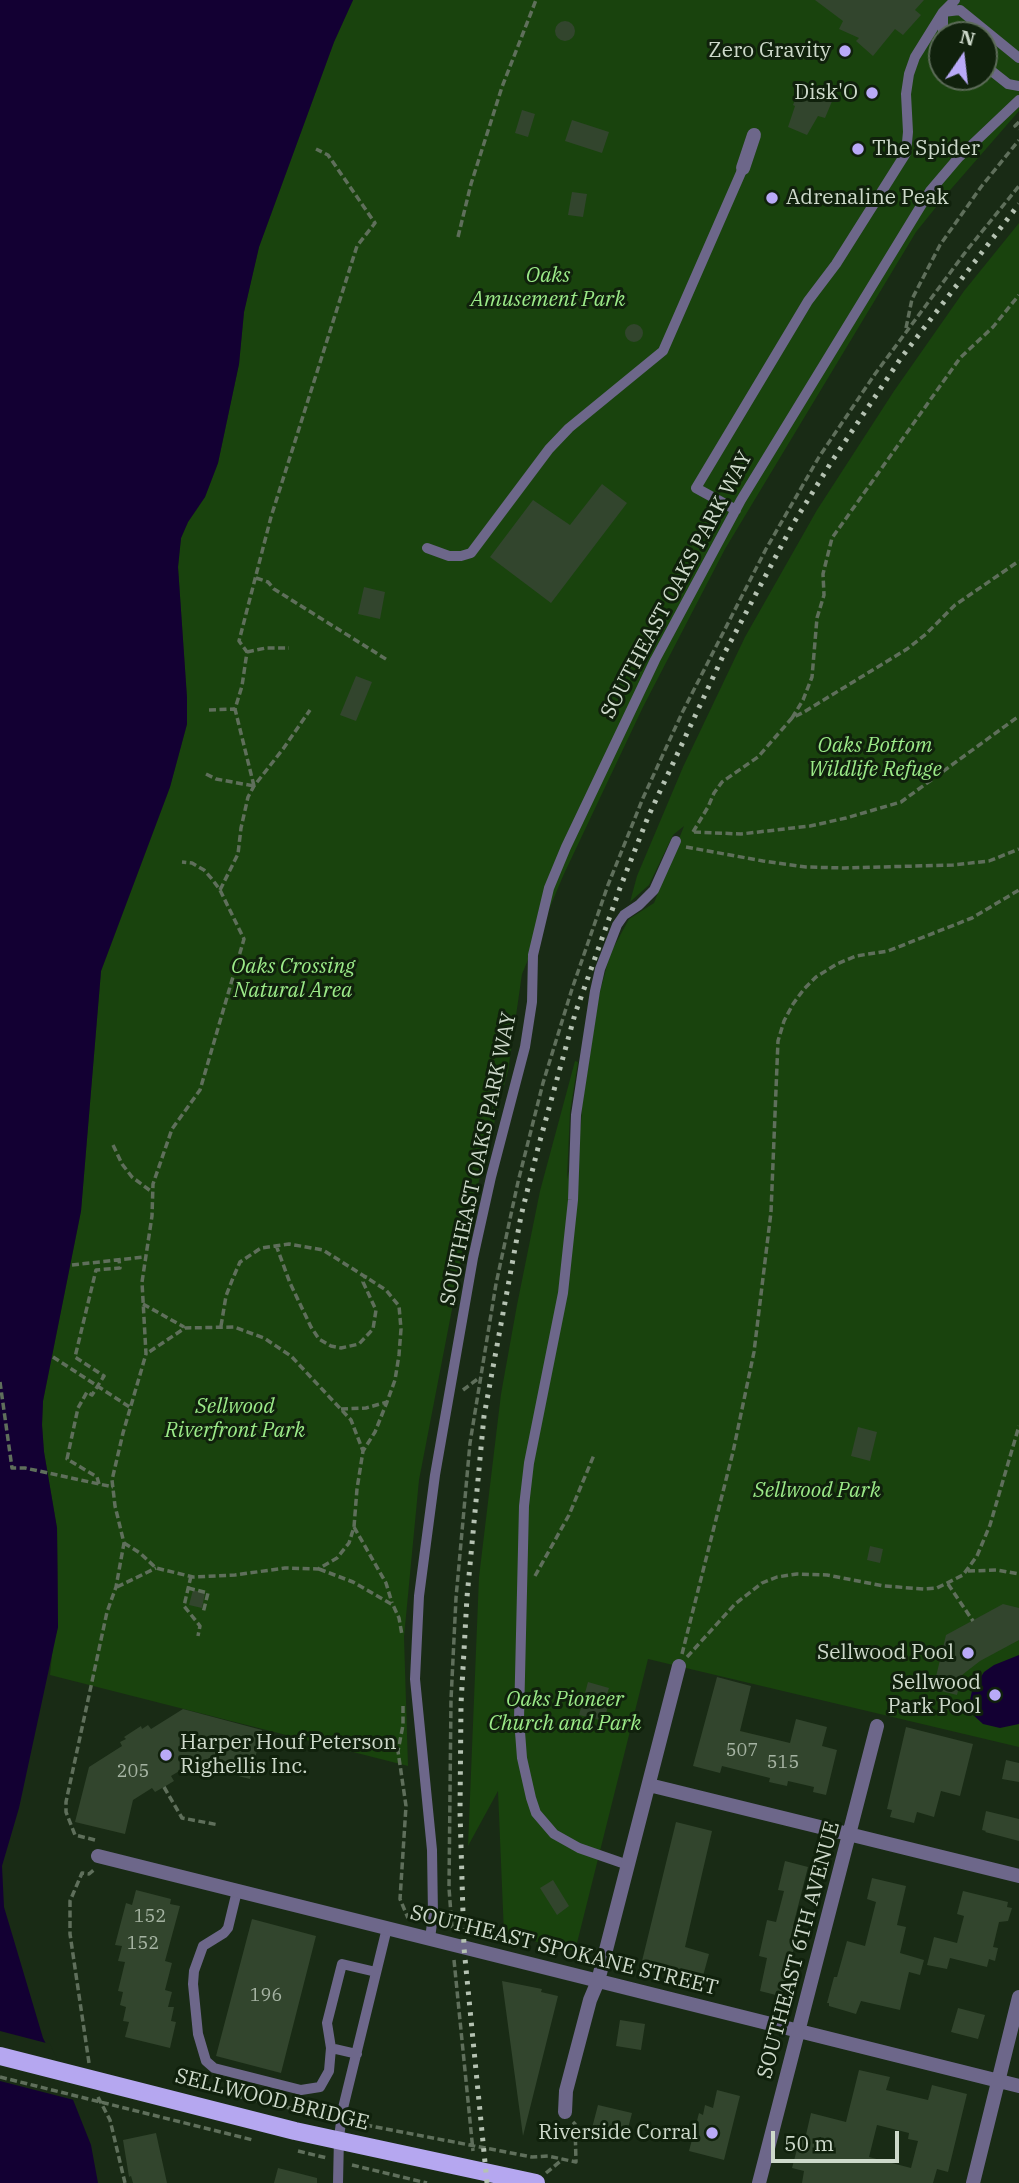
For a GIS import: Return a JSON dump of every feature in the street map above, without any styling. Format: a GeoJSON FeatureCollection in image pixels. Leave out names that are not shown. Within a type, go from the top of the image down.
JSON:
{"type":"FeatureCollection","features":[{"type":"Feature","properties":{"kind":"main road","name":"SELLWOOD BRIDGE"},"geometry":{"type":"LineString","coordinates":[[0,2056],[295,2130],[535,2183]]}},
{"type":"Feature","properties":{"kind":"street"},"geometry":{"type":"LineString","coordinates":[[743,168],[754,135]]}},
{"type":"Feature","properties":{"kind":"street"},"geometry":{"type":"LineString","coordinates":[[565,2112],[566,2091],[590,2000],[598,1982],[679,1666]]}},
{"type":"Feature","properties":{"kind":"street","name":"SOUTHEAST 6TH AVENUE"},"geometry":{"type":"LineString","coordinates":[[759,2183],[877,1726]]}},
{"type":"Feature","properties":{"kind":"street"},"geometry":{"type":"LineString","coordinates":[[649,1785],[1019,1876]]}},
{"type":"Feature","properties":{"kind":"street","name":"SOUTHEAST SPOKANE STREET"},"geometry":{"type":"LineString","coordinates":[[97,1855],[1019,2086]]}},
{"type":"Feature","properties":{"kind":"street"},"geometry":{"type":"LineString","coordinates":[[973,2183],[1019,1997]]}},
{"type":"Feature","properties":{"kind":"lane"},"geometry":{"type":"LineString","coordinates":[[736,510],[696,488],[808,301],[836,264],[906,153],[906,94],[909,74],[915,57],[943,12],[955,0]]}},
{"type":"Feature","properties":{"kind":"lane"},"geometry":{"type":"LineString","coordinates":[[943,12],[960,10],[1019,58]]}},
{"type":"Feature","properties":{"kind":"lane"},"geometry":{"type":"LineString","coordinates":[[943,12],[943,21]]}},
{"type":"Feature","properties":{"kind":"lane"},"geometry":{"type":"LineString","coordinates":[[998,76],[1008,84],[1019,86]]}},
{"type":"Feature","properties":{"kind":"lane","name":"SOUTHEAST OAKS PARK WAY"},"geometry":{"type":"LineString","coordinates":[[430,1939],[433,1915],[432,1850],[415,1679],[418,1608],[435,1475],[473,1258],[527,1038],[535,946],[546,897],[559,861],[654,660],[736,510],[930,191],[959,157],[1019,100]]}},
{"type":"Feature","properties":{"kind":"lane"},"geometry":{"type":"LineString","coordinates":[[427,548],[449,556],[471,553],[549,449],[569,428],[663,351],[743,168]]}},
{"type":"Feature","properties":{"kind":"lane"},"geometry":{"type":"LineString","coordinates":[[628,1865],[567,1843],[554,1834],[536,1813],[527,1784],[521,1745],[526,1485],[563,1293],[573,1200],[576,1115],[595,991],[617,925],[624,915],[654,890],[676,841]]}},
{"type":"Feature","properties":{"kind":"lane"},"geometry":{"type":"LineString","coordinates":[[237,1891],[228,1928],[203,1946],[194,1971],[198,2034],[206,2061],[214,2068],[301,2090],[320,2087],[328,2071],[331,2048],[327,2023],[342,1964],[376,1972]]}},
{"type":"Feature","properties":{"kind":"lane"},"geometry":{"type":"LineString","coordinates":[[339,2183],[339,2137],[387,1928]]}},
{"type":"Feature","properties":{"kind":"lane"},"geometry":{"type":"LineString","coordinates":[[331,2048],[356,2054]]}},
{"type":"Feature","properties":{"kind":"path"},"geometry":{"type":"LineString","coordinates":[[458,237],[471,184],[502,87],[536,0]]}},
{"type":"Feature","properties":{"kind":"path"},"geometry":{"type":"LineString","coordinates":[[1019,122],[1015,126],[1019,129]]}},
{"type":"Feature","properties":{"kind":"path"},"geometry":{"type":"LineString","coordinates":[[906,331],[912,299],[940,245],[968,204],[1019,140]]}},
{"type":"Feature","properties":{"kind":"path"},"geometry":{"type":"LineString","coordinates":[[254,786],[235,709],[242,686],[247,652],[239,641],[271,517],[357,246],[375,223],[328,155],[316,149]]}},
{"type":"Feature","properties":{"kind":"path"},"geometry":{"type":"LineString","coordinates":[[889,353],[1019,186]]}},
{"type":"Feature","properties":{"kind":"path"},"geometry":{"type":"LineString","coordinates":[[693,832],[722,782],[758,757],[792,718],[803,700],[812,677],[817,618],[824,595],[822,574],[832,538],[960,358],[993,327],[1019,295]]}},
{"type":"Feature","properties":{"kind":"path"},"geometry":{"type":"LineString","coordinates":[[792,718],[907,649],[955,605],[1019,561]]}},
{"type":"Feature","properties":{"kind":"path"},"geometry":{"type":"LineString","coordinates":[[256,578],[268,582],[274,589],[389,661]]}},
{"type":"Feature","properties":{"kind":"path"},"geometry":{"type":"LineString","coordinates":[[247,652],[266,648],[289,648]]}},
{"type":"Feature","properties":{"kind":"path"},"geometry":{"type":"LineString","coordinates":[[209,710],[235,709]]}},
{"type":"Feature","properties":{"kind":"path"},"geometry":{"type":"LineString","coordinates":[[220,890],[238,854],[243,818],[254,786],[310,710]]}},
{"type":"Feature","properties":{"kind":"path"},"geometry":{"type":"LineString","coordinates":[[676,841],[693,832],[741,834],[810,826],[901,802],[1019,716]]}},
{"type":"Feature","properties":{"kind":"path"},"geometry":{"type":"LineString","coordinates":[[206,774],[216,779],[254,786]]}},
{"type":"Feature","properties":{"kind":"path"},"geometry":{"type":"LineString","coordinates":[[676,841],[688,848],[763,861],[806,867],[844,868],[989,862],[1019,849]]}},
{"type":"Feature","properties":{"kind":"path"},"geometry":{"type":"LineString","coordinates":[[90,2069],[70,1934],[71,1900],[82,1873],[89,1874],[97,1855],[75,1835],[66,1812],[66,1802],[124,1544],[114,1506],[113,1487],[116,1460],[146,1354],[144,1257],[152,1216],[152,1192],[172,1129],[200,1090],[244,939],[220,890],[204,870],[192,863],[182,862]]}},
{"type":"Feature","properties":{"kind":"path"},"geometry":{"type":"LineString","coordinates":[[679,1666],[733,1452],[754,1352],[771,1212],[778,1041],[784,1021],[804,989],[816,977],[837,964],[856,956],[888,951],[912,943],[972,918],[1019,890]]}},
{"type":"Feature","properties":{"kind":"path"},"geometry":{"type":"LineString","coordinates":[[113,1145],[132,1177],[152,1192]]}},
{"type":"Feature","properties":{"kind":"path"},"geometry":{"type":"LineString","coordinates":[[276,1245],[311,1327],[319,1339],[331,1346],[341,1348],[359,1344],[373,1329],[376,1310],[363,1282],[366,1275]]}},
{"type":"Feature","properties":{"kind":"path"},"geometry":{"type":"LineString","coordinates":[[221,1326],[226,1296],[240,1262],[261,1248],[276,1245],[323,1250],[366,1275],[386,1290],[399,1306],[401,1329],[394,1380],[375,1432],[363,1451],[354,1527],[344,1553],[318,1569]]}},
{"type":"Feature","properties":{"kind":"path"},"geometry":{"type":"LineString","coordinates":[[72,1265],[144,1257]]}},
{"type":"Feature","properties":{"kind":"path"},"geometry":{"type":"LineString","coordinates":[[99,1484],[97,1476],[67,1459],[78,1408],[87,1392],[92,1395],[104,1376],[75,1357],[96,1270],[120,1268],[119,1260]]}},
{"type":"Feature","properties":{"kind":"path"},"geometry":{"type":"LineString","coordinates":[[143,1304],[185,1328],[221,1326],[248,1331],[279,1346],[341,1409],[356,1429],[363,1451]]}},
{"type":"Feature","properties":{"kind":"path"},"geometry":{"type":"LineString","coordinates":[[146,1354],[185,1328]]}},
{"type":"Feature","properties":{"kind":"path"},"geometry":{"type":"LineString","coordinates":[[53,1357],[131,1408]]}},
{"type":"Feature","properties":{"kind":"path"},"geometry":{"type":"LineString","coordinates":[[0,1382],[12,1468],[25,1468],[113,1487]]}},
{"type":"Feature","properties":{"kind":"path"},"geometry":{"type":"LineString","coordinates":[[341,1409],[366,1408],[387,1402]]}},
{"type":"Feature","properties":{"kind":"path"},"geometry":{"type":"LineString","coordinates":[[679,1666],[735,1604],[762,1583],[777,1577],[797,1574],[827,1575],[884,1586],[924,1588],[937,1588],[948,1584],[966,1571],[977,1556],[990,1525],[1019,1426]]}},
{"type":"Feature","properties":{"kind":"path"},"geometry":{"type":"LineString","coordinates":[[522,1600],[569,1515],[594,1455]]}},
{"type":"Feature","properties":{"kind":"path"},"geometry":{"type":"LineString","coordinates":[[354,1527],[386,1583],[399,1618],[402,1648]]}},
{"type":"Feature","properties":{"kind":"path"},"geometry":{"type":"LineString","coordinates":[[124,1544],[140,1553],[156,1568],[191,1576],[208,1577],[285,1568],[318,1569],[353,1582],[393,1605]]}},
{"type":"Feature","properties":{"kind":"path"},"geometry":{"type":"LineString","coordinates":[[116,1587],[156,1568]]}},
{"type":"Feature","properties":{"kind":"path"},"geometry":{"type":"LineString","coordinates":[[966,1571],[997,1570],[1019,1574]]}},
{"type":"Feature","properties":{"kind":"path"},"geometry":{"type":"LineString","coordinates":[[191,1576],[184,1606],[200,1626],[198,1636]]}},
{"type":"Feature","properties":{"kind":"path"},"geometry":{"type":"LineString","coordinates":[[948,1584],[973,1621]]}},
{"type":"Feature","properties":{"kind":"path"},"geometry":{"type":"LineString","coordinates":[[188,1588],[208,1593],[203,1613]]}},
{"type":"Feature","properties":{"kind":"path"},"geometry":{"type":"LineString","coordinates":[[403,1701],[404,1720],[398,1751],[406,1806],[400,1899],[410,1921],[410,1934]]}},
{"type":"Feature","properties":{"kind":"path"},"geometry":{"type":"LineString","coordinates":[[164,1787],[182,1818],[219,1825]]}},
{"type":"Feature","properties":{"kind":"path"},"geometry":{"type":"LineString","coordinates":[[454,1963],[473,2158]]}},
{"type":"Feature","properties":{"kind":"path"},"geometry":{"type":"LineString","coordinates":[[84,2059],[97,2062]]}},
{"type":"Feature","properties":{"kind":"path","name":"SELLWOOD BRIDGE"},"geometry":{"type":"LineString","coordinates":[[0,2077],[259,2141]]}},
{"type":"Feature","properties":{"kind":"path"},"geometry":{"type":"LineString","coordinates":[[93,2088],[110,2120],[125,2183]]}},
{"type":"Feature","properties":{"kind":"path","name":"SELLWOOD BRIDGE"},"geometry":{"type":"LineString","coordinates":[[209,2090],[340,2120]]}},
{"type":"Feature","properties":{"kind":"path","name":"SELLWOOD BRIDGE"},"geometry":{"type":"LineString","coordinates":[[354,2123],[532,2157],[576,2162],[575,2124],[565,2112]]}},
{"type":"Feature","properties":{"kind":"path","name":"SELLWOOD BRIDGE"},"geometry":{"type":"LineString","coordinates":[[295,2150],[331,2159]]}},
{"type":"Feature","properties":{"kind":"path","name":"SELLWOOD BRIDGE"},"geometry":{"type":"LineString","coordinates":[[342,2162],[427,2183]]}},
{"type":"Feature","properties":{"kind":"green space"},"geometry":{"type":"Polygon","coordinates":[[[353,0],[1019,0],[1019,111],[916,232],[725,549],[643,707],[563,876],[522,974],[508,1071],[471,1211],[419,1480],[404,1637],[408,1766],[50,1675],[58,1627],[57,1528],[44,1452],[43,1401],[81,1211],[101,971],[170,787],[187,724],[178,567],[181,538],[205,497],[218,463],[239,364],[244,312],[259,247],[334,42],[353,0]]]}},
{"type":"Feature","properties":{"kind":"green space"},"geometry":{"type":"Polygon","coordinates":[[[1019,223],[1019,1747],[648,1659],[575,1951],[504,1934],[498,1791],[468,1846],[479,1577],[501,1394],[517,1305],[540,1191],[575,1061],[578,1062],[570,1112],[567,1179],[581,1124],[599,995],[610,954],[629,919],[654,903],[684,826],[673,835],[649,885],[630,902],[637,876],[683,767],[745,637],[817,510],[894,391],[964,291],[1019,223]]]}},
{"type":"Feature","properties":{"kind":"shaded area"},"geometry":{"type":"Polygon","coordinates":[[[0,0],[353,0],[334,42],[259,247],[244,312],[239,364],[218,463],[205,497],[181,538],[178,567],[187,724],[170,787],[101,971],[81,1211],[43,1401],[44,1452],[57,1528],[58,1627],[19,1808],[2,1866],[4,1907],[43,2038],[68,2087],[91,2145],[98,2183],[0,2183],[0,0]]]}},
{"type":"Feature","properties":{"kind":"shaded area","name":"Sellwood Park Pool"},"geometry":{"type":"Polygon","coordinates":[[[1019,1655],[1019,1724],[1000,1728],[983,1724],[971,1713],[972,1691],[984,1672],[1019,1655]]]}},
{"type":"Feature","properties":{"kind":"pier"},"geometry":{"type":"Polygon","coordinates":[[[0,2031],[50,2044],[78,2101],[0,2081],[0,2031]]]}},
{"type":"Feature","properties":{"kind":"building"},"geometry":{"type":"Polygon","coordinates":[[[815,0],[924,0],[915,10],[921,15],[903,35],[895,29],[873,56],[856,41],[859,38],[839,29],[843,21],[815,0]]]}},
{"type":"Feature","properties":{"kind":"building"},"geometry":{"type":"Polygon","coordinates":[[[565,21],[572,24],[575,31],[572,38],[565,41],[558,38],[555,31],[558,24],[565,21]]]}},
{"type":"Feature","properties":{"kind":"building"},"geometry":{"type":"Polygon","coordinates":[[[801,85],[833,99],[825,118],[818,116],[807,135],[788,127],[801,85]]]}},
{"type":"Feature","properties":{"kind":"building"},"geometry":{"type":"Polygon","coordinates":[[[522,110],[535,114],[528,137],[515,133],[522,110]]]}},
{"type":"Feature","properties":{"kind":"building"},"geometry":{"type":"Polygon","coordinates":[[[572,120],[609,132],[602,153],[565,141],[572,120]]]}},
{"type":"Feature","properties":{"kind":"building"},"geometry":{"type":"Polygon","coordinates":[[[572,192],[587,194],[583,217],[568,215],[572,192]]]}},
{"type":"Feature","properties":{"kind":"building"},"geometry":{"type":"Polygon","coordinates":[[[630,324],[638,324],[643,333],[641,340],[630,342],[625,337],[625,329],[630,324]]]}},
{"type":"Feature","properties":{"kind":"building"},"geometry":{"type":"Polygon","coordinates":[[[602,484],[627,503],[551,603],[490,557],[533,500],[570,525],[602,484]]]}},
{"type":"Feature","properties":{"kind":"building"},"geometry":{"type":"Polygon","coordinates":[[[364,587],[385,592],[380,619],[358,614],[364,587]]]}},
{"type":"Feature","properties":{"kind":"building"},"geometry":{"type":"Polygon","coordinates":[[[356,676],[372,682],[356,721],[340,715],[356,676]]]}},
{"type":"Feature","properties":{"kind":"building"},"geometry":{"type":"Polygon","coordinates":[[[858,1427],[877,1432],[870,1461],[851,1456],[858,1427]]]}},
{"type":"Feature","properties":{"kind":"building"},"geometry":{"type":"Polygon","coordinates":[[[870,1546],[883,1549],[880,1563],[867,1560],[870,1546]]]}},
{"type":"Feature","properties":{"kind":"building"},"geometry":{"type":"Polygon","coordinates":[[[193,1590],[205,1593],[202,1608],[189,1605],[193,1590]]]}},
{"type":"Feature","properties":{"kind":"building","name":"Sellwood Pool"},"geometry":{"type":"Polygon","coordinates":[[[1003,1604],[1019,1608],[1019,1640],[980,1661],[962,1675],[957,1695],[933,1689],[946,1635],[1003,1604]]]}},
{"type":"Feature","properties":{"kind":"building"},"geometry":{"type":"Polygon","coordinates":[[[717,1677],[751,1686],[740,1731],[790,1743],[796,1719],[827,1727],[822,1746],[837,1750],[826,1795],[813,1792],[814,1787],[788,1781],[787,1786],[769,1782],[770,1778],[722,1766],[720,1773],[693,1766],[717,1677]]]}},
{"type":"Feature","properties":{"kind":"building"},"geometry":{"type":"Polygon","coordinates":[[[588,1682],[609,1688],[606,1697],[610,1698],[604,1721],[579,1715],[588,1682]]]}},
{"type":"Feature","properties":{"kind":"building"},"geometry":{"type":"Polygon","coordinates":[[[183,1709],[262,1730],[250,1779],[191,1764],[171,1776],[174,1781],[155,1792],[152,1788],[133,1800],[125,1834],[75,1822],[89,1767],[122,1746],[120,1742],[126,1739],[124,1737],[141,1726],[142,1729],[148,1725],[151,1729],[183,1709]]]}},
{"type":"Feature","properties":{"kind":"building"},"geometry":{"type":"Polygon","coordinates":[[[906,1727],[973,1744],[960,1796],[941,1791],[934,1817],[917,1812],[914,1823],[890,1817],[892,1810],[887,1809],[906,1727]]]}},
{"type":"Feature","properties":{"kind":"building"},"geometry":{"type":"Polygon","coordinates":[[[1006,1760],[1019,1763],[1019,1782],[1002,1779],[1006,1760]]]}},
{"type":"Feature","properties":{"kind":"building"},"geometry":{"type":"Polygon","coordinates":[[[986,1811],[1019,1819],[1019,1841],[982,1830],[986,1811]]]}},
{"type":"Feature","properties":{"kind":"building"},"geometry":{"type":"Polygon","coordinates":[[[676,1822],[712,1831],[685,1947],[709,1954],[703,1976],[642,1961],[676,1822]]]}},
{"type":"Feature","properties":{"kind":"building"},"geometry":{"type":"Polygon","coordinates":[[[785,1861],[808,1867],[793,1926],[797,1927],[795,1931],[798,1932],[780,1996],[760,1991],[767,1958],[759,1956],[767,1920],[776,1922],[784,1891],[778,1890],[785,1861]]]}},
{"type":"Feature","properties":{"kind":"building"},"geometry":{"type":"Polygon","coordinates":[[[872,1878],[906,1886],[897,1925],[906,1927],[900,1953],[924,1960],[920,1975],[909,1972],[900,2010],[861,2001],[856,2014],[827,2003],[847,1941],[865,1946],[876,1902],[867,1899],[872,1878]]]}},
{"type":"Feature","properties":{"kind":"building"},"geometry":{"type":"Polygon","coordinates":[[[553,1880],[569,1906],[557,1915],[540,1888],[553,1880]]]}},
{"type":"Feature","properties":{"kind":"building"},"geometry":{"type":"Polygon","coordinates":[[[136,1890],[171,1899],[170,1904],[180,1906],[165,1961],[172,1963],[165,1990],[172,1992],[168,2007],[174,2007],[171,2021],[176,2022],[170,2048],[125,2037],[129,2022],[123,2021],[126,2007],[120,2005],[123,1992],[118,1991],[125,1962],[118,1961],[122,1946],[115,1945],[126,1903],[132,1905],[136,1890]]]}},
{"type":"Feature","properties":{"kind":"building"},"geometry":{"type":"Polygon","coordinates":[[[963,1891],[1008,1902],[1007,1907],[1012,1908],[1008,1921],[999,1922],[993,1947],[998,1948],[995,1961],[989,1959],[987,1967],[950,1958],[947,1969],[927,1965],[934,1937],[957,1943],[964,1916],[957,1914],[963,1891]]]}},
{"type":"Feature","properties":{"kind":"building"},"geometry":{"type":"Polygon","coordinates":[[[252,1919],[316,1936],[281,2073],[216,2056],[252,1919]]]}},
{"type":"Feature","properties":{"kind":"building"},"geometry":{"type":"Polygon","coordinates":[[[502,1981],[542,1989],[541,1992],[558,1996],[523,2136],[502,1981]]]}},
{"type":"Feature","properties":{"kind":"building"},"geometry":{"type":"Polygon","coordinates":[[[958,2008],[985,2015],[978,2039],[951,2032],[958,2008]]]}},
{"type":"Feature","properties":{"kind":"building"},"geometry":{"type":"Polygon","coordinates":[[[620,2020],[645,2024],[641,2050],[616,2046],[620,2020]]]}},
{"type":"Feature","properties":{"kind":"building"},"geometry":{"type":"Polygon","coordinates":[[[859,2070],[890,2077],[886,2090],[928,2100],[932,2085],[967,2094],[948,2172],[937,2169],[933,2183],[802,2183],[804,2171],[792,2168],[800,2138],[805,2139],[811,2113],[846,2122],[859,2070]],[[877,2125],[869,2157],[911,2168],[918,2141],[908,2139],[909,2133],[877,2125]]]}},
{"type":"Feature","properties":{"kind":"building","name":"Riverside Corral"},"geometry":{"type":"Polygon","coordinates":[[[717,2090],[740,2096],[724,2160],[689,2151],[699,2113],[703,2115],[705,2105],[713,2108],[717,2090]]]}},
{"type":"Feature","properties":{"kind":"building"},"geometry":{"type":"Polygon","coordinates":[[[598,2105],[632,2113],[626,2136],[592,2128],[598,2105]]]}},
{"type":"Feature","properties":{"kind":"building"},"geometry":{"type":"Polygon","coordinates":[[[156,2133],[167,2183],[133,2183],[131,2176],[129,2177],[123,2140],[156,2133]]]}},
{"type":"Feature","properties":{"kind":"building"},"geometry":{"type":"Polygon","coordinates":[[[278,2168],[317,2178],[317,2183],[274,2183],[278,2168]]]}},
{"type":"Feature","properties":{"kind":"railway"},"geometry":{"type":"LineString","coordinates":[[487,2183],[464,1948],[460,1812],[461,1704],[467,1597],[484,1416],[521,1216],[538,1148],[575,1014],[620,888],[648,817],[723,656],[793,524],[832,461],[901,358],[1019,204]]}},
{"type":"Feature","properties":{"kind":"place","name":"Zero Gravity"},"geometry":{"type":"Point","coordinates":[845,51]}},
{"type":"Feature","properties":{"kind":"place","name":"Disk'O"},"geometry":{"type":"Point","coordinates":[872,93]}},
{"type":"Feature","properties":{"kind":"place","name":"The Spider"},"geometry":{"type":"Point","coordinates":[858,149]}},
{"type":"Feature","properties":{"kind":"place","name":"Adrenaline Peak"},"geometry":{"type":"Point","coordinates":[772,198]}},
{"type":"Feature","properties":{"kind":"place","name":"Sellwood Pool"},"geometry":{"type":"Point","coordinates":[968,1653]}},
{"type":"Feature","properties":{"kind":"place","name":"Sellwood Park Pool"},"geometry":{"type":"Point","coordinates":[995,1695]}},
{"type":"Feature","properties":{"kind":"place","name":"Harper Houf Peterson Righellis Inc."},"geometry":{"type":"Point","coordinates":[166,1755]}},
{"type":"Feature","properties":{"kind":"place","name":"Riverside Corral"},"geometry":{"type":"Point","coordinates":[712,2133]}},
{"type":"Feature","properties":{"kind":"park label","name":"Oaks Amusement Park"},"geometry":{"type":"Point","coordinates":[548,288]}},
{"type":"Feature","properties":{"kind":"park label","name":"Oaks Bottom Wildlife Refuge"},"geometry":{"type":"Point","coordinates":[875,758]}},
{"type":"Feature","properties":{"kind":"park label","name":"Oaks Crossing Natural Area"},"geometry":{"type":"Point","coordinates":[293,979]}},
{"type":"Feature","properties":{"kind":"park label","name":"Sellwood Riverfront Park"},"geometry":{"type":"Point","coordinates":[235,1419]}},
{"type":"Feature","properties":{"kind":"park label","name":"Sellwood Park"},"geometry":{"type":"Point","coordinates":[817,1491]}},
{"type":"Feature","properties":{"kind":"park label","name":"Oaks Pioneer Church and Park"},"geometry":{"type":"Point","coordinates":[565,1712]}}]}
